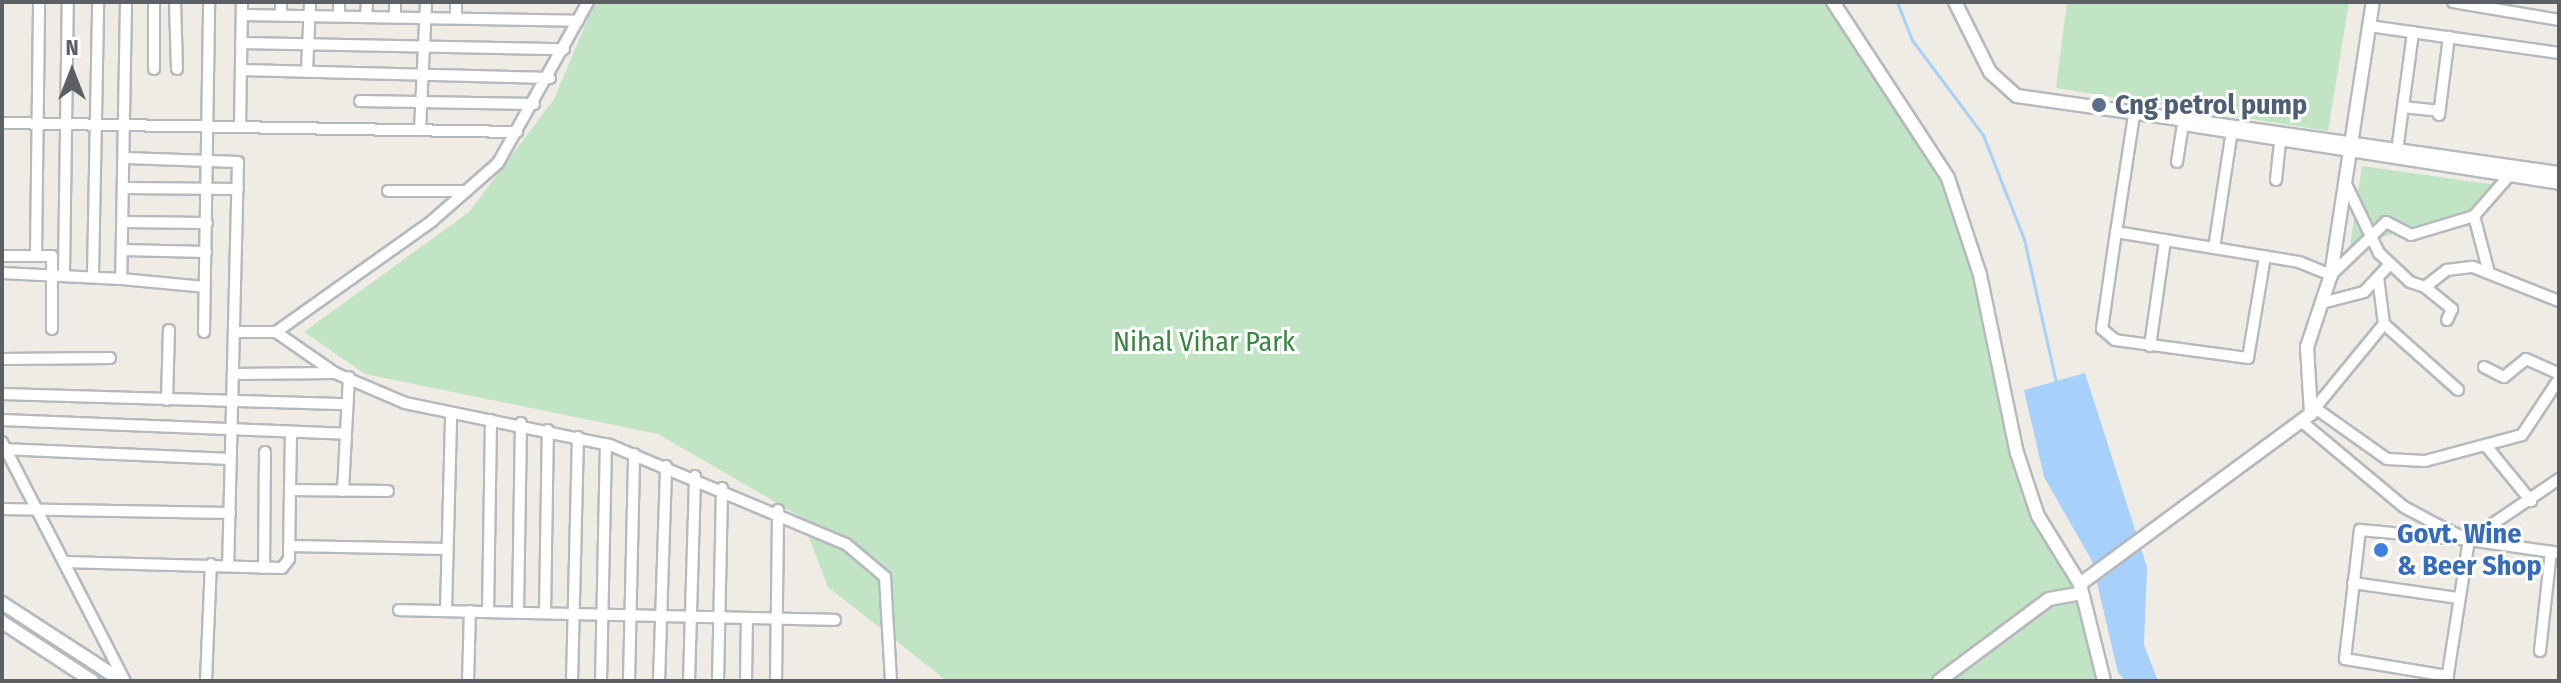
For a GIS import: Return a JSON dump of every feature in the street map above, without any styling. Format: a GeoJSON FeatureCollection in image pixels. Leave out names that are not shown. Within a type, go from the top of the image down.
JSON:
{"type":"FeatureCollection","features":[{"type":"Feature","properties":{"kind":"street"},"geometry":{"type":"LineString","coordinates":[[36,255],[39,2]]}},
{"type":"Feature","properties":{"kind":"street"},"geometry":{"type":"LineString","coordinates":[[64,273],[70,124],[68,2]]}},
{"type":"Feature","properties":{"kind":"street"},"geometry":{"type":"LineString","coordinates":[[93,273],[98,2]]}},
{"type":"Feature","properties":{"kind":"street"},"geometry":{"type":"LineString","coordinates":[[121,279],[128,125],[126,2]]}},
{"type":"Feature","properties":{"kind":"street"},"geometry":{"type":"LineString","coordinates":[[154,2],[154,69]]}},
{"type":"Feature","properties":{"kind":"street"},"geometry":{"type":"LineString","coordinates":[[175,2],[177,69]]}},
{"type":"Feature","properties":{"kind":"street"},"geometry":{"type":"LineString","coordinates":[[204,332],[209,2]]}},
{"type":"Feature","properties":{"kind":"street"},"geometry":{"type":"LineString","coordinates":[[240,127],[242,2]]}},
{"type":"Feature","properties":{"kind":"street"},"geometry":{"type":"LineString","coordinates":[[281,2],[281,15]]}},
{"type":"Feature","properties":{"kind":"street"},"geometry":{"type":"LineString","coordinates":[[307,72],[310,2]]}},
{"type":"Feature","properties":{"kind":"street"},"geometry":{"type":"LineString","coordinates":[[339,2],[339,16]]}},
{"type":"Feature","properties":{"kind":"street"},"geometry":{"type":"LineString","coordinates":[[366,17],[367,2]]}},
{"type":"Feature","properties":{"kind":"street"},"geometry":{"type":"LineString","coordinates":[[395,2],[395,17]]}},
{"type":"Feature","properties":{"kind":"street"},"geometry":{"type":"LineString","coordinates":[[420,130],[426,2]]}},
{"type":"Feature","properties":{"kind":"street"},"geometry":{"type":"LineString","coordinates":[[456,2],[456,18]]}},
{"type":"Feature","properties":{"kind":"street"},"geometry":{"type":"LineString","coordinates":[[276,332],[466,191],[498,163],[550,78],[588,2]]}},
{"type":"Feature","properties":{"kind":"street"},"geometry":{"type":"LineString","coordinates":[[1833,2],[1948,178],[1980,275],[2017,453],[2038,516],[2082,585],[2104,681]]}},
{"type":"Feature","properties":{"kind":"street"},"geometry":{"type":"LineString","coordinates":[[1955,2],[2008,92],[2559,183]]}},
{"type":"Feature","properties":{"kind":"street"},"geometry":{"type":"LineString","coordinates":[[2373,2],[2331,275],[2307,347],[2309,414],[2404,507],[2469,540]]}},
{"type":"Feature","properties":{"kind":"street"},"geometry":{"type":"LineString","coordinates":[[2453,2],[2559,20]]}},
{"type":"Feature","properties":{"kind":"street"},"geometry":{"type":"LineString","coordinates":[[242,15],[578,21]]}},
{"type":"Feature","properties":{"kind":"street"},"geometry":{"type":"LineString","coordinates":[[2369,26],[2559,53]]}},
{"type":"Feature","properties":{"kind":"street"},"geometry":{"type":"LineString","coordinates":[[2397,151],[2413,32]]}},
{"type":"Feature","properties":{"kind":"street"},"geometry":{"type":"LineString","coordinates":[[2403,107],[2439,113],[2449,37]]}},
{"type":"Feature","properties":{"kind":"street"},"geometry":{"type":"LineString","coordinates":[[241,43],[564,49]]}},
{"type":"Feature","properties":{"kind":"street"},"geometry":{"type":"LineString","coordinates":[[241,70],[550,78]]}},
{"type":"Feature","properties":{"kind":"street"},"geometry":{"type":"LineString","coordinates":[[360,101],[534,104]]}},
{"type":"Feature","properties":{"kind":"street"},"geometry":{"type":"LineString","coordinates":[[2134,115],[2103,334],[2150,346],[2248,358],[2265,256]]}},
{"type":"Feature","properties":{"kind":"street"},"geometry":{"type":"LineString","coordinates":[[2,123],[517,132]]}},
{"type":"Feature","properties":{"kind":"street"},"geometry":{"type":"LineString","coordinates":[[2183,123],[2231,137],[2397,151],[2559,173]]}},
{"type":"Feature","properties":{"kind":"street"},"geometry":{"type":"LineString","coordinates":[[2177,162],[2183,123]]}},
{"type":"Feature","properties":{"kind":"street"},"geometry":{"type":"LineString","coordinates":[[2214,248],[2231,137]]}},
{"type":"Feature","properties":{"kind":"street"},"geometry":{"type":"LineString","coordinates":[[2276,180],[2280,143]]}},
{"type":"Feature","properties":{"kind":"street"},"geometry":{"type":"LineString","coordinates":[[126,158],[238,162],[228,564]]}},
{"type":"Feature","properties":{"kind":"street"},"geometry":{"type":"LineString","coordinates":[[2331,275],[2371,235],[2390,221],[2411,235],[2474,216],[2508,177]]}},
{"type":"Feature","properties":{"kind":"street"},"geometry":{"type":"LineString","coordinates":[[2345,182],[2389,265],[2425,287],[2452,309],[2447,320]]}},
{"type":"Feature","properties":{"kind":"street"},"geometry":{"type":"LineString","coordinates":[[125,188],[238,189]]}},
{"type":"Feature","properties":{"kind":"street"},"geometry":{"type":"LineString","coordinates":[[388,191],[466,191]]}},
{"type":"Feature","properties":{"kind":"street"},"geometry":{"type":"LineString","coordinates":[[2474,216],[2488,269]]}},
{"type":"Feature","properties":{"kind":"street"},"geometry":{"type":"LineString","coordinates":[[124,222],[207,223]]}},
{"type":"Feature","properties":{"kind":"street"},"geometry":{"type":"LineString","coordinates":[[2116,232],[2265,256],[2331,275]]}},
{"type":"Feature","properties":{"kind":"street"},"geometry":{"type":"LineString","coordinates":[[2150,346],[2165,240]]}},
{"type":"Feature","properties":{"kind":"street"},"geometry":{"type":"LineString","coordinates":[[123,250],[206,252]]}},
{"type":"Feature","properties":{"kind":"street"},"geometry":{"type":"LineString","coordinates":[[2,256],[52,256],[52,329]]}},
{"type":"Feature","properties":{"kind":"street"},"geometry":{"type":"LineString","coordinates":[[2322,303],[2364,292],[2389,265]]}},
{"type":"Feature","properties":{"kind":"street"},"geometry":{"type":"LineString","coordinates":[[2425,287],[2458,266],[2488,269],[2559,301]]}},
{"type":"Feature","properties":{"kind":"street"},"geometry":{"type":"LineString","coordinates":[[2,273],[93,273],[121,279],[205,287]]}},
{"type":"Feature","properties":{"kind":"street"},"geometry":{"type":"LineString","coordinates":[[2378,277],[2384,324],[2458,390]]}},
{"type":"Feature","properties":{"kind":"street"},"geometry":{"type":"LineString","coordinates":[[1939,681],[2049,599],[2082,585],[2148,540],[2309,414],[2384,324]]}},
{"type":"Feature","properties":{"kind":"street"},"geometry":{"type":"LineString","coordinates":[[167,400],[169,330]]}},
{"type":"Feature","properties":{"kind":"street"},"geometry":{"type":"LineString","coordinates":[[234,332],[276,332],[335,373]]}},
{"type":"Feature","properties":{"kind":"street"},"geometry":{"type":"LineString","coordinates":[[2,359],[110,358]]}},
{"type":"Feature","properties":{"kind":"street"},"geometry":{"type":"LineString","coordinates":[[2309,414],[2387,459],[2425,461],[2487,447],[2535,424],[2559,376],[2526,359],[2504,377],[2484,367]]}},
{"type":"Feature","properties":{"kind":"street"},"geometry":{"type":"LineString","coordinates":[[233,374],[335,373],[451,416],[521,423],[606,444],[778,510],[846,544],[885,577],[891,681]]}},
{"type":"Feature","properties":{"kind":"street"},"geometry":{"type":"LineString","coordinates":[[343,491],[349,377]]}},
{"type":"Feature","properties":{"kind":"street"},"geometry":{"type":"LineString","coordinates":[[2,394],[347,404]]}},
{"type":"Feature","properties":{"kind":"street"},"geometry":{"type":"LineString","coordinates":[[446,611],[451,416]]}},
{"type":"Feature","properties":{"kind":"street"},"geometry":{"type":"LineString","coordinates":[[2,420],[346,434]]}},
{"type":"Feature","properties":{"kind":"street"},"geometry":{"type":"LineString","coordinates":[[488,612],[491,420]]}},
{"type":"Feature","properties":{"kind":"street"},"geometry":{"type":"LineString","coordinates":[[518,613],[521,423]]}},
{"type":"Feature","properties":{"kind":"street"},"geometry":{"type":"LineString","coordinates":[[545,613],[548,430]]}},
{"type":"Feature","properties":{"kind":"street"},"geometry":{"type":"LineString","coordinates":[[64,562],[228,564],[264,568],[288,565],[291,432]]}},
{"type":"Feature","properties":{"kind":"street"},"geometry":{"type":"LineString","coordinates":[[572,681],[578,437]]}},
{"type":"Feature","properties":{"kind":"street"},"geometry":{"type":"LineString","coordinates":[[601,681],[606,444]]}},
{"type":"Feature","properties":{"kind":"street"},"geometry":{"type":"LineString","coordinates":[[3,446],[231,459]]}},
{"type":"Feature","properties":{"kind":"street"},"geometry":{"type":"LineString","coordinates":[[3,446],[124,681]]}},
{"type":"Feature","properties":{"kind":"street"},"geometry":{"type":"LineString","coordinates":[[2487,447],[2531,501]]}},
{"type":"Feature","properties":{"kind":"street"},"geometry":{"type":"LineString","coordinates":[[264,568],[265,452]]}},
{"type":"Feature","properties":{"kind":"street"},"geometry":{"type":"LineString","coordinates":[[629,681],[634,454]]}},
{"type":"Feature","properties":{"kind":"street"},"geometry":{"type":"LineString","coordinates":[[659,681],[666,466]]}},
{"type":"Feature","properties":{"kind":"street"},"geometry":{"type":"LineString","coordinates":[[689,681],[695,476]]}},
{"type":"Feature","properties":{"kind":"street"},"geometry":{"type":"LineString","coordinates":[[2540,651],[2555,553],[2469,540],[2366,528],[2357,535],[2345,659],[2448,679],[2469,540],[2531,501],[2559,479]]}},
{"type":"Feature","properties":{"kind":"street"},"geometry":{"type":"LineString","coordinates":[[718,681],[722,488]]}},
{"type":"Feature","properties":{"kind":"street"},"geometry":{"type":"LineString","coordinates":[[290,490],[388,491]]}},
{"type":"Feature","properties":{"kind":"street"},"geometry":{"type":"LineString","coordinates":[[2,509],[230,513]]}},
{"type":"Feature","properties":{"kind":"street"},"geometry":{"type":"LineString","coordinates":[[776,681],[778,510]]}},
{"type":"Feature","properties":{"kind":"street"},"geometry":{"type":"LineString","coordinates":[[289,546],[447,549]]}},
{"type":"Feature","properties":{"kind":"street"},"geometry":{"type":"LineString","coordinates":[[206,681],[211,564]]}},
{"type":"Feature","properties":{"kind":"street"},"geometry":{"type":"LineString","coordinates":[[2353,583],[2459,598]]}},
{"type":"Feature","properties":{"kind":"street"},"geometry":{"type":"LineString","coordinates":[[2,603],[124,681]]}},
{"type":"Feature","properties":{"kind":"street"},"geometry":{"type":"LineString","coordinates":[[399,610],[835,620]]}},
{"type":"Feature","properties":{"kind":"street"},"geometry":{"type":"LineString","coordinates":[[468,681],[470,611]]}},
{"type":"Feature","properties":{"kind":"street"},"geometry":{"type":"LineString","coordinates":[[746,681],[747,618]]}},
{"type":"Feature","properties":{"kind":"street"},"geometry":{"type":"LineString","coordinates":[[2,622],[91,681]]}},
{"type":"Feature","properties":{"kind":"green space","name":"Nihal Vihar Park"},"geometry":{"type":"Polygon","coordinates":[[[595,2],[1842,2],[1961,196],[1985,274],[2003,406],[2080,599],[2104,681],[947,681],[828,587],[801,517],[658,434],[365,374],[304,332],[469,212],[554,99],[595,2]]]}},
{"type":"Feature","properties":{"kind":"green space"},"geometry":{"type":"Polygon","coordinates":[[[2067,2],[2349,2],[2328,131],[2056,88],[2067,2]]]}},
{"type":"Feature","properties":{"kind":"green space"},"geometry":{"type":"Polygon","coordinates":[[[2362,166],[2497,185],[2472,226],[2400,232],[2372,240],[2348,259],[2362,166]]]}},
{"type":"Feature","properties":{"kind":"water"},"geometry":{"type":"Polygon","coordinates":[[[2085,373],[2147,567],[2144,645],[2158,681],[2126,681],[2118,673],[2092,561],[2044,477],[2024,390],[2085,373]]]}},
{"type":"Feature","properties":{"kind":"waterway"},"geometry":{"type":"LineString","coordinates":[[1897,2],[1912,40],[1983,135],[2024,239],[2056,382]]}},
{"type":"Feature","properties":{"kind":"waterway"},"geometry":{"type":"LineString","coordinates":[[2,615],[102,681]]}},
{"type":"Feature","properties":{"kind":"place","name":"Cng petrol pump"},"geometry":{"type":"Point","coordinates":[2099,105]}},
{"type":"Feature","properties":{"kind":"place","name":"Govt. Wine & Beer Shop"},"geometry":{"type":"Point","coordinates":[2381,550]}}]}
